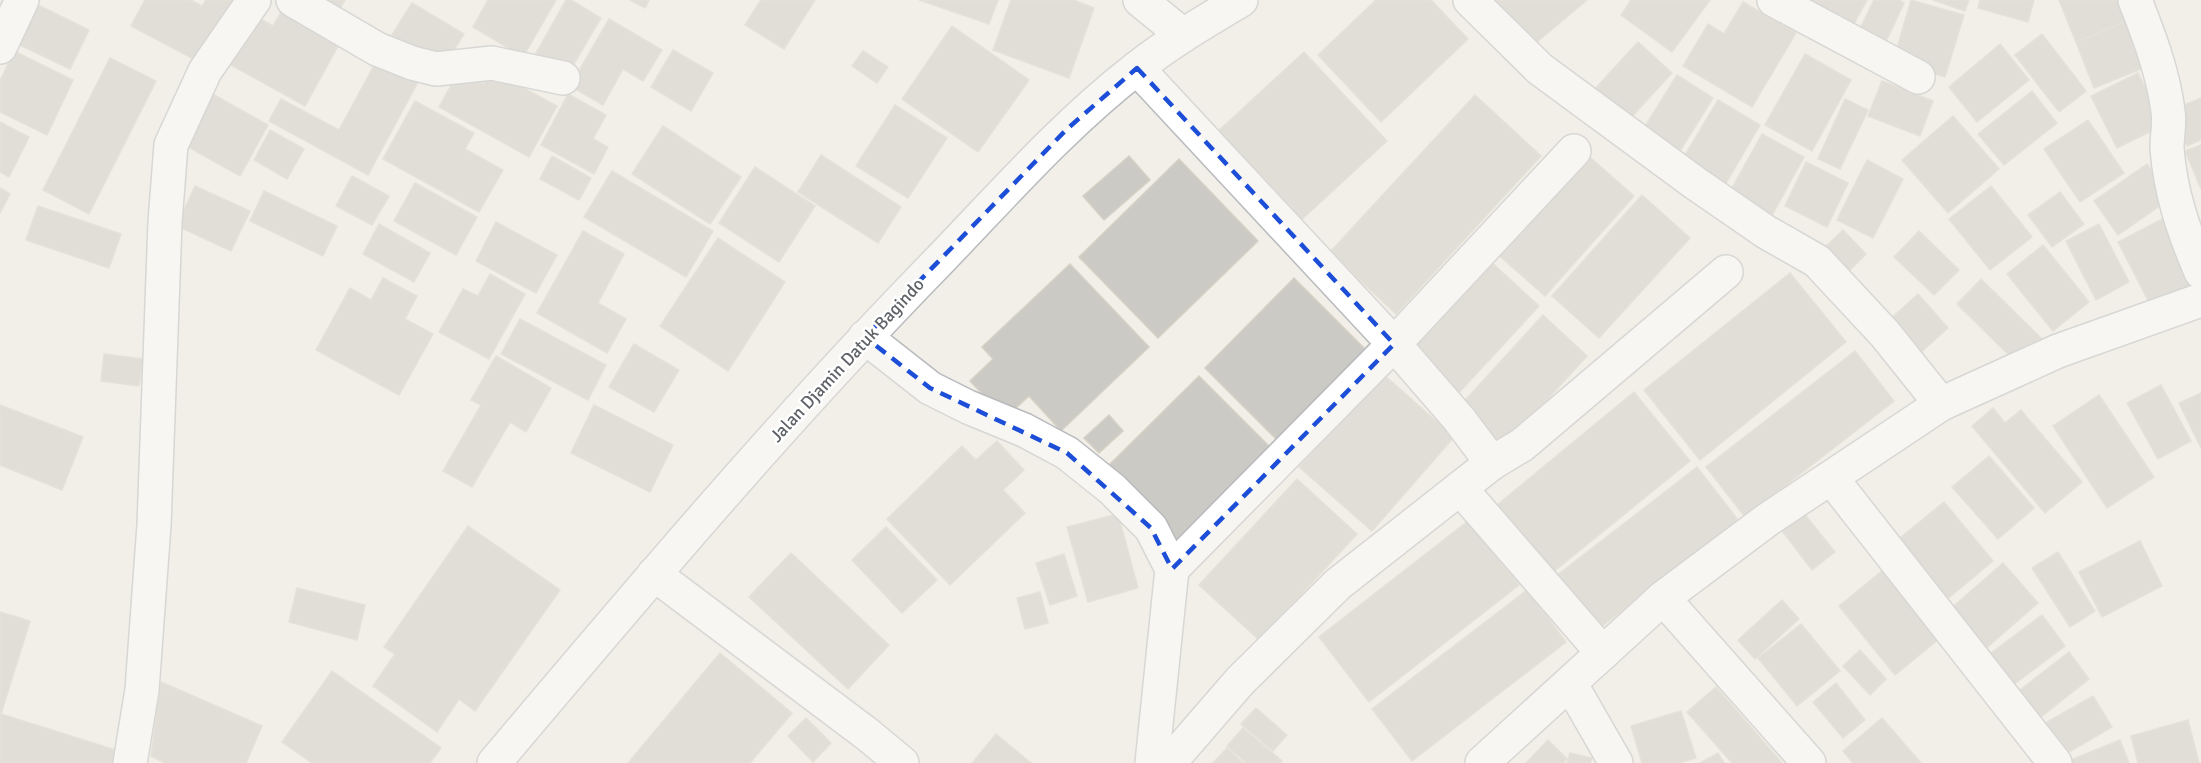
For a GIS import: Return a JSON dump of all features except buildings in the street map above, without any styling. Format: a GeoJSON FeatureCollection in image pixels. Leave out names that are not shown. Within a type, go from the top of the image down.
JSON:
{"type":"FeatureCollection","features":[{"type":"Feature","properties":{"kind":"street"},"geometry":{"type":"LineString","coordinates":[[0,47],[22,0]]}},
{"type":"Feature","properties":{"kind":"street"},"geometry":{"type":"LineString","coordinates":[[130,763],[142,690],[154,525],[165,222],[171,145],[205,72],[254,0]]}},
{"type":"Feature","properties":{"kind":"street"},"geometry":{"type":"LineString","coordinates":[[293,0],[377,49],[412,63],[436,69],[492,63],[563,78]]}},
{"type":"Feature","properties":{"kind":"street"},"geometry":{"type":"LineString","coordinates":[[1140,0],[1183,35]]}},
{"type":"Feature","properties":{"kind":"street","name":"Jalan Djamin Datuk Bagindo"},"geometry":{"type":"LineString","coordinates":[[494,763],[654,574],[865,337],[1067,129],[1137,68],[1183,35],[1241,0]]}},
{"type":"Feature","properties":{"kind":"street"},"geometry":{"type":"LineString","coordinates":[[1470,0],[1540,69],[1757,226],[1817,261],[1885,334],[1941,405]]}},
{"type":"Feature","properties":{"kind":"street"},"geometry":{"type":"LineString","coordinates":[[1774,0],[1918,77]]}},
{"type":"Feature","properties":{"kind":"street"},"geometry":{"type":"LineString","coordinates":[[2135,0],[2157,57],[2169,113],[2167,146],[2172,187],[2185,235],[2201,272]]}},
{"type":"Feature","properties":{"kind":"street"},"geometry":{"type":"LineString","coordinates":[[1137,68],[1394,344],[1459,419],[1492,463]]}},
{"type":"Feature","properties":{"kind":"street"},"geometry":{"type":"LineString","coordinates":[[1172,569],[1394,344],[1574,151]]}},
{"type":"Feature","properties":{"kind":"street"},"geometry":{"type":"LineString","coordinates":[[1169,763],[1240,681],[1338,584],[1492,463],[1522,445],[1726,272]]}},
{"type":"Feature","properties":{"kind":"street"},"geometry":{"type":"LineString","coordinates":[[1482,763],[1663,598],[1767,519],[1832,479],[1941,405],[2058,351],[2201,300]]}},
{"type":"Feature","properties":{"kind":"street"},"geometry":{"type":"LineString","coordinates":[[865,337],[930,388],[968,407],[1024,430],[1067,453],[1112,489],[1151,528],[1172,569],[1152,763]]}},
{"type":"Feature","properties":{"kind":"street"},"geometry":{"type":"LineString","coordinates":[[1832,479],[2055,763]]}},
{"type":"Feature","properties":{"kind":"street"},"geometry":{"type":"LineString","coordinates":[[1460,488],[1603,652]]}},
{"type":"Feature","properties":{"kind":"street"},"geometry":{"type":"LineString","coordinates":[[654,574],[867,734],[902,763]]}},
{"type":"Feature","properties":{"kind":"street"},"geometry":{"type":"LineString","coordinates":[[1663,598],[1809,763]]}},
{"type":"Feature","properties":{"kind":"street"},"geometry":{"type":"LineString","coordinates":[[1570,683],[1616,763]]}},
{"type":"Feature","properties":{"kind":"highlighted area"},"geometry":{"type":"Polygon","coordinates":[[[1137,68],[1394,344],[1172,569],[1151,528],[1067,453],[930,388],[865,337],[1067,129],[1137,68]]]}}]}
